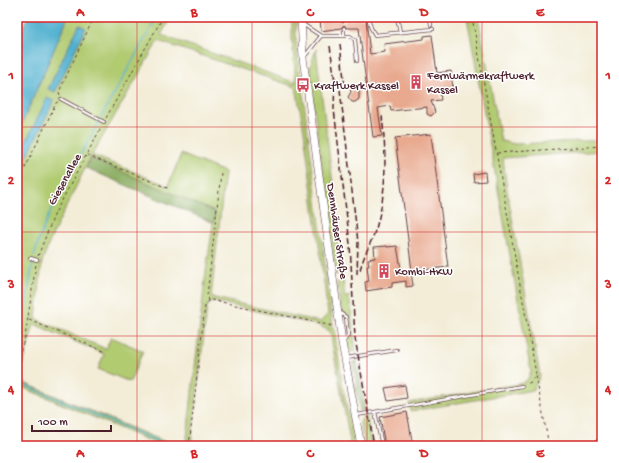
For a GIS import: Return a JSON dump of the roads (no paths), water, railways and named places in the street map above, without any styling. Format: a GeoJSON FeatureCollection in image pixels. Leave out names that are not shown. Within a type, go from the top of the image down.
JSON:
{"type":"FeatureCollection","features":[{"type":"Feature","properties":{"kind":"highway"},"geometry":{"type":"LineString","coordinates":[[598,446],[602,443]]}},
{"type":"Feature","properties":{"kind":"street","name":"Dennhäuser Straße"},"geometry":{"type":"LineString","coordinates":[[300,19],[303,58],[342,343],[354,416],[361,446]]}},
{"type":"Feature","properties":{"kind":"lane"},"geometry":{"type":"LineString","coordinates":[[368,17],[370,28],[375,34],[433,29]]}},
{"type":"Feature","properties":{"kind":"lane"},"geometry":{"type":"LineString","coordinates":[[397,17],[400,33]]}},
{"type":"Feature","properties":{"kind":"lane"},"geometry":{"type":"LineString","coordinates":[[430,17],[431,25]]}},
{"type":"Feature","properties":{"kind":"lane"},"geometry":{"type":"LineString","coordinates":[[300,19],[306,27],[321,36],[350,36],[354,40],[358,61]]}},
{"type":"Feature","properties":{"kind":"lane"},"geometry":{"type":"LineString","coordinates":[[344,28],[344,35]]}},
{"type":"Feature","properties":{"kind":"lane"},"geometry":{"type":"LineString","coordinates":[[303,58],[321,36]]}},
{"type":"Feature","properties":{"kind":"lane"},"geometry":{"type":"LineString","coordinates":[[61,99],[104,122]]}},
{"type":"Feature","properties":{"kind":"lane"},"geometry":{"type":"LineString","coordinates":[[30,258],[37,260]]}},
{"type":"Feature","properties":{"kind":"lane"},"geometry":{"type":"LineString","coordinates":[[338,311],[346,317],[348,334],[342,343]]}},
{"type":"Feature","properties":{"kind":"lane"},"geometry":{"type":"LineString","coordinates":[[345,358],[397,350]]}},
{"type":"Feature","properties":{"kind":"lane"},"geometry":{"type":"LineString","coordinates":[[354,416],[522,386]]}},
{"type":"Feature","properties":{"kind":"lane"},"geometry":{"type":"LineString","coordinates":[[375,412],[382,446]]}},
{"type":"Feature","properties":{"kind":"water"},"geometry":{"type":"Polygon","coordinates":[[[28,17],[68,17],[17,135],[17,43],[28,17]]]}},
{"type":"Feature","properties":{"kind":"water"},"geometry":{"type":"Polygon","coordinates":[[[79,25],[86,28],[55,92],[48,89],[79,25]]]}},
{"type":"Feature","properties":{"kind":"water"},"geometry":{"type":"Polygon","coordinates":[[[47,98],[54,101],[23,165],[17,160],[47,98]]]}},
{"type":"Feature","properties":{"kind":"waterway"},"geometry":{"type":"LineString","coordinates":[[101,117],[157,17]]}},
{"type":"Feature","properties":{"kind":"waterway"},"geometry":{"type":"LineString","coordinates":[[34,256],[46,221],[54,204],[99,122]]}},
{"type":"Feature","properties":{"kind":"waterway"},"geometry":{"type":"LineString","coordinates":[[17,350],[21,336],[33,261]]}},
{"type":"Feature","properties":{"kind":"waterway"},"geometry":{"type":"LineString","coordinates":[[17,382],[169,446]]}},
{"type":"Feature","properties":{"kind":"railway"},"geometry":{"type":"LineString","coordinates":[[340,44],[345,88]]}},
{"type":"Feature","properties":{"kind":"railway"},"geometry":{"type":"LineString","coordinates":[[330,46],[335,82]]}},
{"type":"Feature","properties":{"kind":"railway"},"geometry":{"type":"LineString","coordinates":[[335,77],[334,109],[350,244],[355,338],[374,446]]}},
{"type":"Feature","properties":{"kind":"railway"},"geometry":{"type":"LineString","coordinates":[[339,81],[358,242],[357,274]]}},
{"type":"Feature","properties":{"kind":"railway"},"geometry":{"type":"LineString","coordinates":[[360,270],[376,227],[383,195],[385,156],[382,116]]}},
{"type":"Feature","properties":{"kind":"place","name":"Fernwärmekraftwerk Kassel"},"geometry":{"type":"Point","coordinates":[416,82]}},
{"type":"Feature","properties":{"kind":"place","name":"Kraftwerk Kassel"},"geometry":{"type":"Point","coordinates":[303,85]}},
{"type":"Feature","properties":{"kind":"place","name":"Kombi-HKW"},"geometry":{"type":"Point","coordinates":[384,271]}}]}
